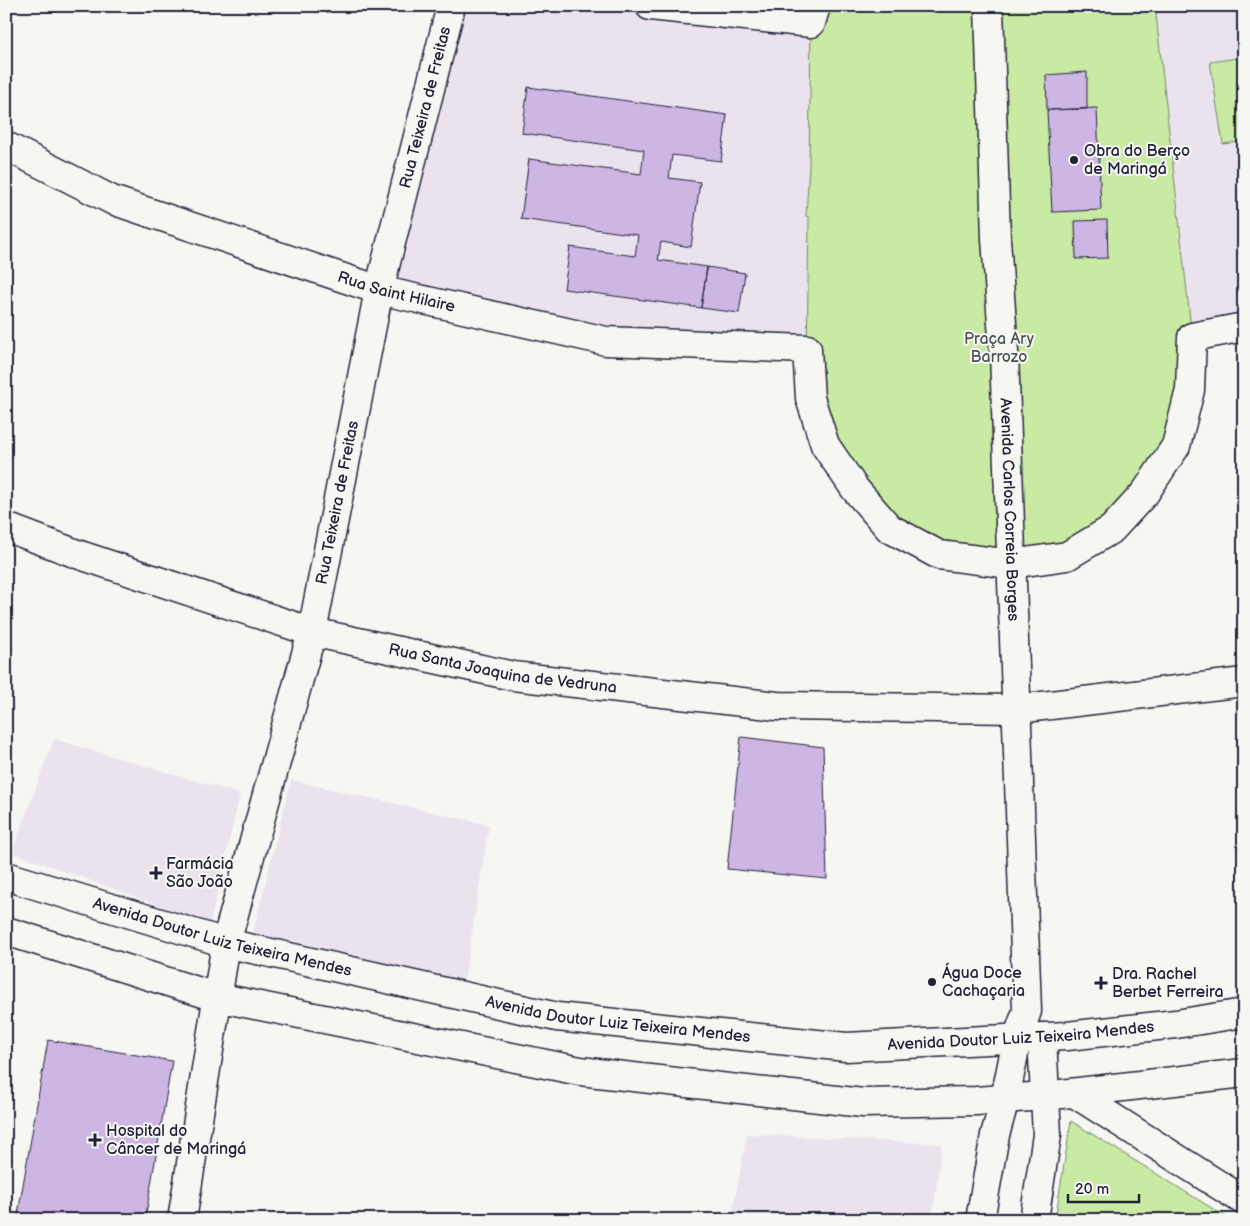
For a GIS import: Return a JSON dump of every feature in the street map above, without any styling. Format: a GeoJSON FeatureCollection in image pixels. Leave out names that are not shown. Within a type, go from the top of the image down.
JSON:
{"type":"FeatureCollection","features":[{"type":"Feature","properties":{"kind":"street","name":"Rua Teixeira de Freitas"},"geometry":{"type":"LineString","coordinates":[[182,1220],[226,943],[312,632],[379,290],[451,6]]}},
{"type":"Feature","properties":{"kind":"street"},"geometry":{"type":"LineString","coordinates":[[650,6],[813,15]]}},
{"type":"Feature","properties":{"kind":"street","name":"Avenida Carlos Correia Borges"},"geometry":{"type":"LineString","coordinates":[[989,6],[996,239],[1004,352],[1027,1011],[1030,1038],[1044,1096],[1047,1135],[1034,1220]]}},
{"type":"Feature","properties":{"kind":"street","name":"Rua Saint Hilaire"},"geometry":{"type":"LineString","coordinates":[[6,146],[112,200],[379,290],[606,341],[807,349],[810,398],[825,445],[855,489],[889,528],[939,555],[1011,564]]}},
{"type":"Feature","properties":{"kind":"street"},"geometry":{"type":"LineString","coordinates":[[1011,564],[1067,556],[1112,529],[1145,493],[1176,446],[1190,390],[1192,337],[1244,327]]}},
{"type":"Feature","properties":{"kind":"street","name":"Rua Santa Joaquina de Vedruna"},"geometry":{"type":"LineString","coordinates":[[6,527],[78,554],[312,632],[513,676],[777,706],[1017,709],[1244,682]]}},
{"type":"Feature","properties":{"kind":"street","name":"Avenida Doutor Luiz Teixeira Mendes"},"geometry":{"type":"LineString","coordinates":[[6,876],[226,943],[557,1017],[846,1047],[1030,1038],[1176,1024],[1244,1013]]}},
{"type":"Feature","properties":{"kind":"street"},"geometry":{"type":"LineString","coordinates":[[6,931],[216,997],[580,1071],[863,1103],[1005,1099],[1074,1094],[1244,1073]]}},
{"type":"Feature","properties":{"kind":"street","name":"Avenida Carlos Correia Borges"},"geometry":{"type":"LineString","coordinates":[[980,1220],[995,1135],[1005,1099],[1030,1038]]}},
{"type":"Feature","properties":{"kind":"street"},"geometry":{"type":"LineString","coordinates":[[1074,1094],[1244,1201]]}},
{"type":"Feature","properties":{"kind":"shaded area"},"geometry":{"type":"Polygon","coordinates":[[[451,6],[650,6],[811,23],[1004,359],[606,341],[379,290],[451,6]]]}},
{"type":"Feature","properties":{"kind":"shaded area"},"geometry":{"type":"Polygon","coordinates":[[[1155,6],[1244,6],[1244,327],[1192,337],[1155,6]]]}},
{"type":"Feature","properties":{"kind":"shaded area"},"geometry":{"type":"Polygon","coordinates":[[[54,739],[240,794],[210,924],[12,852],[54,739]]]}},
{"type":"Feature","properties":{"kind":"shaded area"},"geometry":{"type":"Polygon","coordinates":[[[291,780],[489,825],[464,982],[253,933],[291,780]]]}},
{"type":"Feature","properties":{"kind":"shaded area"},"geometry":{"type":"Polygon","coordinates":[[[747,1134],[942,1144],[932,1220],[731,1220],[747,1134]]]}},
{"type":"Feature","properties":{"kind":"green space","name":"Praça Ary Barrozo"},"geometry":{"type":"Polygon","coordinates":[[[816,6],[1155,6],[1192,337],[1176,446],[1067,556],[939,555],[855,489],[807,354],[809,217],[806,216],[809,166],[811,23],[816,6]]]}},
{"type":"Feature","properties":{"kind":"green space"},"geometry":{"type":"Polygon","coordinates":[[[1244,57],[1244,141],[1223,144],[1210,62],[1244,57]]]}},
{"type":"Feature","properties":{"kind":"green space"},"geometry":{"type":"Polygon","coordinates":[[[1071,1121],[1231,1220],[1055,1220],[1071,1121]]]}},
{"type":"Feature","properties":{"kind":"building"},"geometry":{"type":"Polygon","coordinates":[[[1087,72],[1087,109],[1047,110],[1046,75],[1087,72]]]}},
{"type":"Feature","properties":{"kind":"building"},"geometry":{"type":"Polygon","coordinates":[[[528,87],[727,115],[721,161],[672,155],[669,178],[700,182],[691,247],[661,242],[658,260],[707,267],[701,308],[564,289],[570,247],[635,256],[638,235],[521,219],[529,159],[641,174],[644,150],[522,133],[528,87]]]}},
{"type":"Feature","properties":{"kind":"building","name":"Obra do Berço de Maringá"},"geometry":{"type":"Polygon","coordinates":[[[1097,108],[1101,210],[1052,212],[1047,110],[1097,108]]]}},
{"type":"Feature","properties":{"kind":"building"},"geometry":{"type":"Polygon","coordinates":[[[1107,220],[1108,258],[1076,259],[1075,221],[1107,220]]]}},
{"type":"Feature","properties":{"kind":"building"},"geometry":{"type":"Polygon","coordinates":[[[707,267],[745,273],[739,313],[701,308],[707,267]]]}},
{"type":"Feature","properties":{"kind":"building"},"geometry":{"type":"Polygon","coordinates":[[[741,737],[823,747],[827,879],[727,869],[741,737]]]}},
{"type":"Feature","properties":{"kind":"building","name":"Hospital do Câncer de Maringá"},"geometry":{"type":"Polygon","coordinates":[[[48,1040],[172,1061],[145,1220],[17,1220],[48,1040]]]}},
{"type":"Feature","properties":{"kind":"place","name":"Obra do Berço de Maringá"},"geometry":{"type":"Point","coordinates":[1074,160]}},
{"type":"Feature","properties":{"kind":"place","name":"Farmácia São João"},"geometry":{"type":"Point","coordinates":[156,873]}},
{"type":"Feature","properties":{"kind":"place","name":"Água Doce Cachaçaria"},"geometry":{"type":"Point","coordinates":[932,982]}},
{"type":"Feature","properties":{"kind":"place","name":"Dra. Rachel Berbet Ferreira"},"geometry":{"type":"Point","coordinates":[1101,983]}},
{"type":"Feature","properties":{"kind":"place","name":"Hospital do Câncer de Maringá"},"geometry":{"type":"Point","coordinates":[95,1140]}}]}
